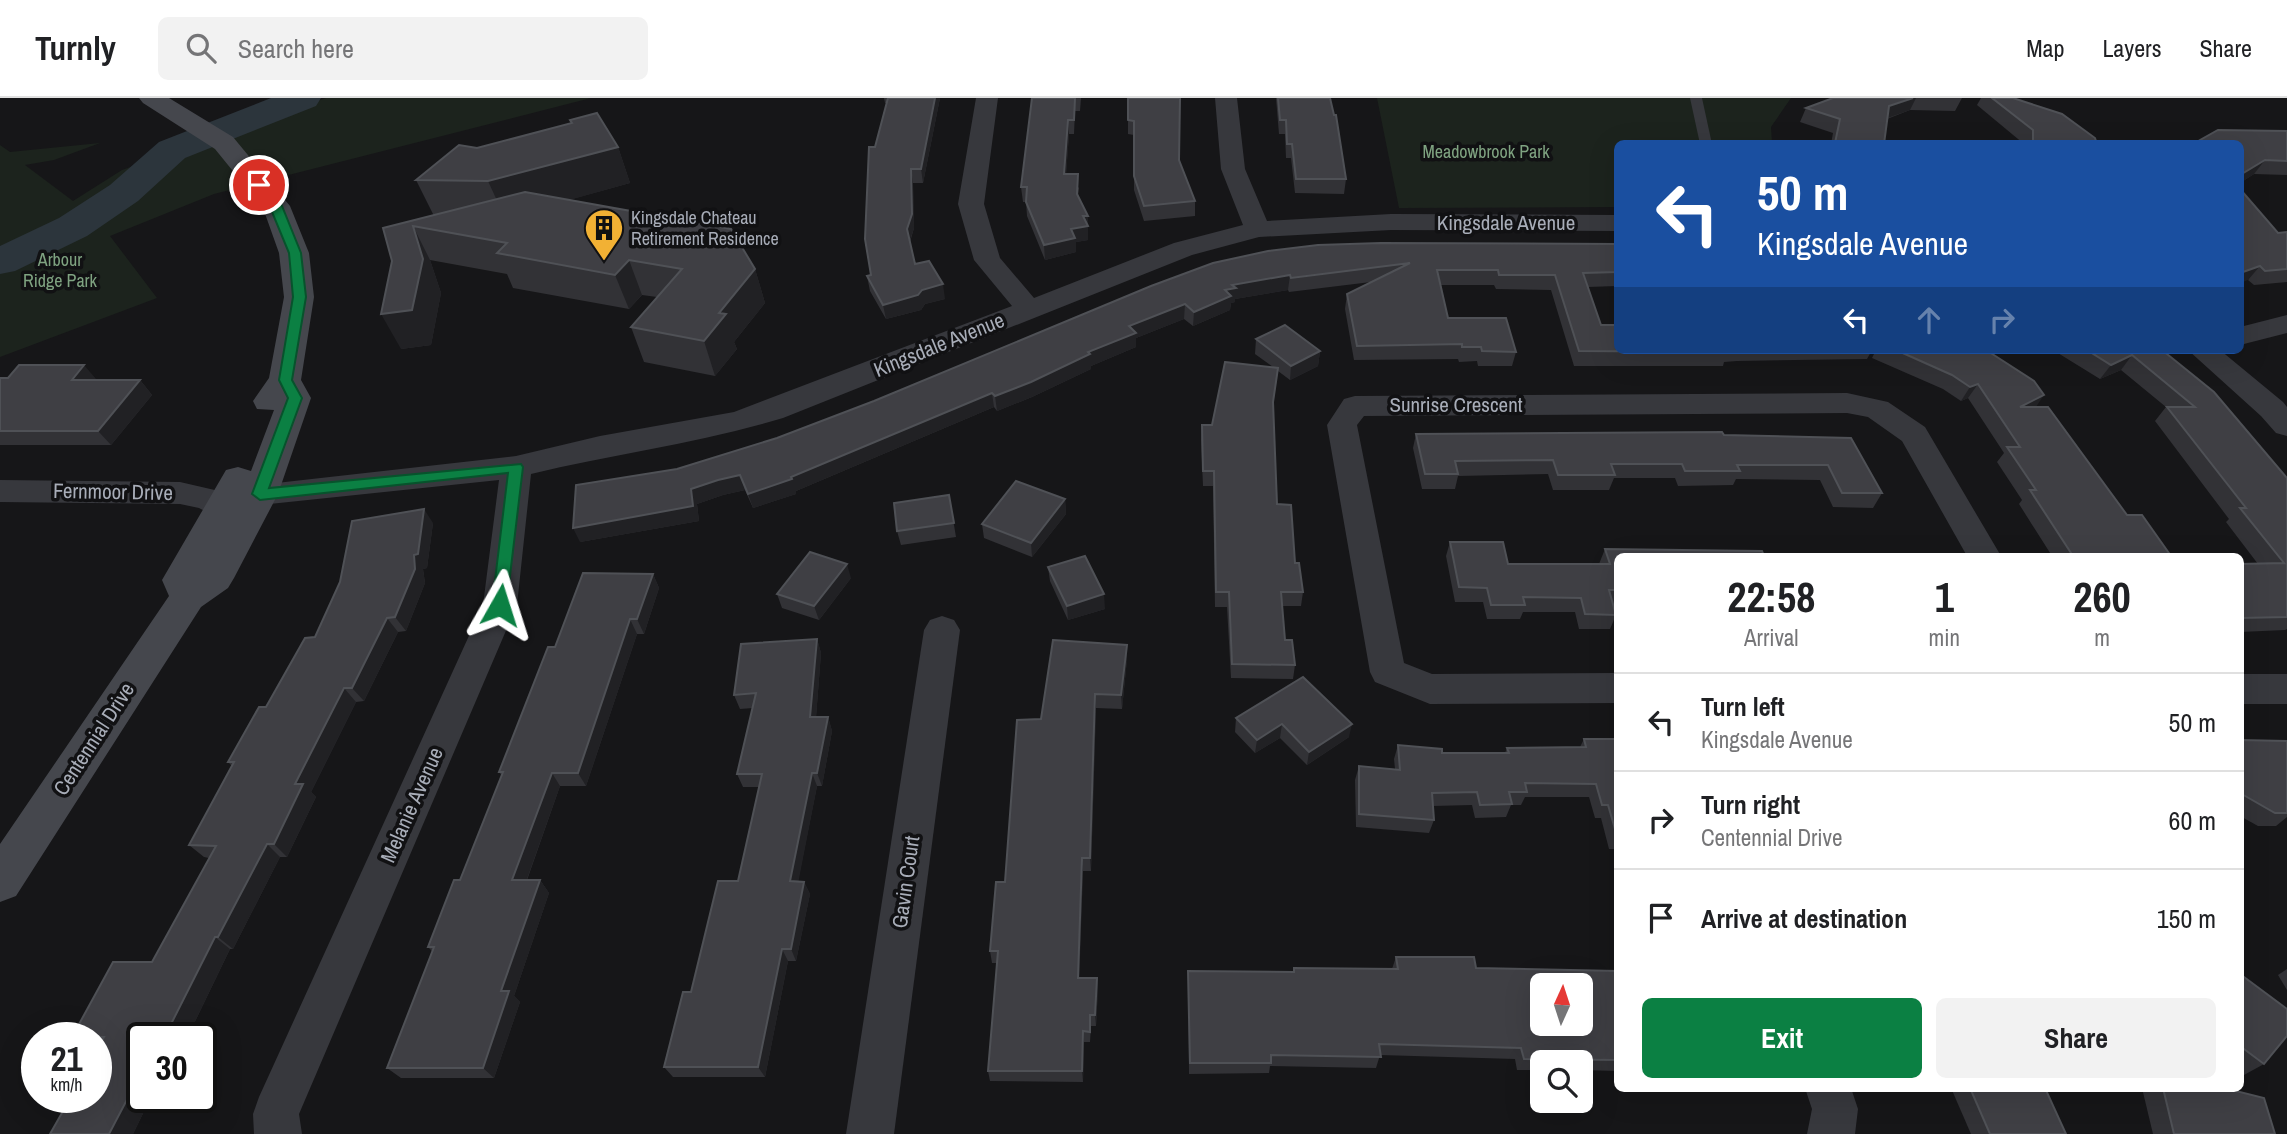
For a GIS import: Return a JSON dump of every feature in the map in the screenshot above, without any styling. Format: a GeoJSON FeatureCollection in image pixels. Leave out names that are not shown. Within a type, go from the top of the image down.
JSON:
{"type":"FeatureCollection","features":[{"type":"Feature","properties":{"kind":"main road","name":"Centennial Drive"},"geometry":{"type":"LineString","coordinates":[[152,98],[224,143],[276,206],[295,253],[299,297],[285,380],[268,402],[240,476],[181,580],[188,597]]}},
{"type":"Feature","properties":{"kind":"main road","name":"Centennial Drive"},"geometry":{"type":"LineString","coordinates":[[0,882],[188,597],[215,578],[260,494],[295,398],[285,380]]}},
{"type":"Feature","properties":{"kind":"street"},"geometry":{"type":"LineString","coordinates":[[987,98],[971,204],[987,260],[1029,309]]}},
{"type":"Feature","properties":{"kind":"street"},"geometry":{"type":"LineString","coordinates":[[1226,98],[1233,169],[1258,229]]}},
{"type":"Feature","properties":{"kind":"street","name":"Kingsdale Avenue"},"geometry":{"type":"LineString","coordinates":[[260,494],[516,467],[600,447],[736,422],[772,411],[1183,249],[1258,229],[1391,222],[1614,223]]}},
{"type":"Feature","properties":{"kind":"street"},"geometry":{"type":"LineString","coordinates":[[2244,335],[2287,324]]}},
{"type":"Feature","properties":{"kind":"street"},"geometry":{"type":"LineString","coordinates":[[2207,354],[2272,409],[2287,426]]}},
{"type":"Feature","properties":{"kind":"street","name":"Sunrise Crescent"},"geometry":{"type":"LineString","coordinates":[[1614,688],[1430,689],[1388,672],[1342,425],[1355,406],[1847,403],[1877,409],[1914,434],[1982,553]]}},
{"type":"Feature","properties":{"kind":"street","name":"Melanie Avenue"},"geometry":{"type":"LineString","coordinates":[[278,1134],[276,1114],[500,605],[516,467]]}},
{"type":"Feature","properties":{"kind":"street","name":"Fernmoor Drive"},"geometry":{"type":"LineString","coordinates":[[0,491],[194,494],[222,508]]}},
{"type":"Feature","properties":{"kind":"street","name":"Gavin Court"},"geometry":{"type":"LineString","coordinates":[[870,1134],[942,630]]}},
{"type":"Feature","properties":{"kind":"street"},"geometry":{"type":"LineString","coordinates":[[2244,689],[2287,689]]}},
{"type":"Feature","properties":{"kind":"street"},"geometry":{"type":"LineString","coordinates":[[1829,1092],[1835,1110],[1831,1134]]}},
{"type":"Feature","properties":{"kind":"lane"},"geometry":{"type":"LineString","coordinates":[[1696,98],[1705,140]]}},
{"type":"Feature","properties":{"kind":"green space","name":"Arbour Ridge Park"},"geometry":{"type":"Polygon","coordinates":[[[326,98],[591,98],[214,194],[110,236],[157,298],[0,357],[0,145],[10,152],[100,143],[54,160],[25,165],[73,201],[122,170],[326,98]]]}},
{"type":"Feature","properties":{"kind":"green space","name":"Meadowbrook Park"},"geometry":{"type":"Polygon","coordinates":[[[1377,98],[1791,98],[1771,127],[1772,140],[1614,140],[1614,207],[1399,208],[1377,98]]]}},
{"type":"Feature","properties":{"kind":"building"},"geometry":{"type":"Polygon","coordinates":[[[888,98],[935,98],[921,169],[911,169],[912,214],[907,229],[915,264],[929,261],[943,284],[922,290],[918,295],[883,305],[867,276],[871,275],[865,239],[869,147],[875,147],[888,98]]]}},
{"type":"Feature","properties":{"kind":"building"},"geometry":{"type":"Polygon","coordinates":[[[1032,98],[1075,98],[1074,120],[1068,120],[1064,174],[1078,174],[1077,194],[1088,216],[1083,216],[1088,226],[1071,229],[1075,238],[1044,245],[1026,202],[1027,187],[1021,187],[1032,98]]]}},
{"type":"Feature","properties":{"kind":"building"},"geometry":{"type":"Polygon","coordinates":[[[1128,98],[1180,98],[1179,160],[1195,201],[1144,206],[1134,176],[1134,121],[1128,120],[1128,98]]]}},
{"type":"Feature","properties":{"kind":"building"},"geometry":{"type":"Polygon","coordinates":[[[1278,98],[1330,98],[1336,115],[1346,179],[1296,179],[1292,144],[1287,144],[1286,120],[1280,120],[1278,98]]]}},
{"type":"Feature","properties":{"kind":"building"},"geometry":{"type":"Polygon","coordinates":[[[1833,98],[1913,98],[1889,106],[1885,140],[1836,140],[1840,119],[1806,108],[1833,98]]]}},
{"type":"Feature","properties":{"kind":"building"},"geometry":{"type":"Polygon","coordinates":[[[1992,98],[2013,98],[2062,114],[2096,140],[2033,140],[2033,130],[1992,98]]]}},
{"type":"Feature","properties":{"kind":"building"},"geometry":{"type":"Polygon","coordinates":[[[597,113],[618,147],[488,181],[416,180],[459,145],[477,148],[572,123],[570,120],[597,113]]]}},
{"type":"Feature","properties":{"kind":"building"},"geometry":{"type":"Polygon","coordinates":[[[2218,130],[2287,131],[2287,161],[2265,160],[2244,173],[2244,140],[2200,140],[2218,130]]]}},
{"type":"Feature","properties":{"kind":"building"},"geometry":{"type":"Polygon","coordinates":[[[525,192],[731,229],[755,269],[719,313],[726,314],[704,341],[631,327],[682,269],[629,260],[615,275],[497,253],[507,243],[413,226],[423,259],[412,310],[381,314],[392,261],[383,228],[525,192]]]}},
{"type":"Feature","properties":{"kind":"building"},"geometry":{"type":"Polygon","coordinates":[[[2244,194],[2278,233],[2287,232],[2287,269],[2265,271],[2260,266],[2244,272],[2244,194]]]}},
{"type":"Feature","properties":{"kind":"building"},"geometry":{"type":"Polygon","coordinates":[[[1614,244],[1614,272],[1583,273],[1601,325],[1614,325],[1614,351],[1579,351],[1555,275],[1499,275],[1498,270],[1437,270],[1448,318],[1506,318],[1516,352],[1482,351],[1481,347],[1462,347],[1462,344],[1357,346],[1347,294],[1410,263],[1291,278],[1290,275],[1232,285],[1236,288],[1225,290],[1231,296],[1194,312],[1185,304],[1129,326],[1136,333],[1088,352],[1090,354],[1031,382],[995,396],[992,393],[791,477],[792,479],[748,494],[740,475],[691,489],[693,506],[573,528],[576,485],[677,469],[777,438],[1213,263],[1268,251],[1318,245],[1614,244]]]}},
{"type":"Feature","properties":{"kind":"building"},"geometry":{"type":"Polygon","coordinates":[[[1285,325],[1320,351],[1291,366],[1256,339],[1285,325]]]}},
{"type":"Feature","properties":{"kind":"building"},"geometry":{"type":"Polygon","coordinates":[[[1905,354],[1992,354],[2034,381],[2044,395],[2020,407],[2048,407],[2127,515],[2142,515],[2169,553],[2071,553],[2030,490],[2036,490],[2007,447],[2020,447],[1978,384],[1970,387],[1952,375],[1905,354]]]}},
{"type":"Feature","properties":{"kind":"building"},"geometry":{"type":"Polygon","coordinates":[[[2093,354],[2167,354],[2214,392],[2287,478],[2287,617],[2244,618],[2244,564],[2284,563],[2240,508],[2246,508],[2167,407],[2195,407],[2132,355],[2111,365],[2093,354]]]}},
{"type":"Feature","properties":{"kind":"building"},"geometry":{"type":"Polygon","coordinates":[[[1225,362],[1278,368],[1273,402],[1277,504],[1291,505],[1295,563],[1299,563],[1303,592],[1281,592],[1285,640],[1292,640],[1295,665],[1232,664],[1229,592],[1216,592],[1214,471],[1203,471],[1202,425],[1212,425],[1225,362]]]}},
{"type":"Feature","properties":{"kind":"building"},"geometry":{"type":"Polygon","coordinates":[[[19,365],[84,365],[72,380],[140,380],[98,431],[0,431],[0,378],[8,378],[19,365]]]}},
{"type":"Feature","properties":{"kind":"building"},"geometry":{"type":"Polygon","coordinates":[[[1722,432],[1724,435],[1851,438],[1882,493],[1842,493],[1828,465],[1737,465],[1740,471],[1685,471],[1682,464],[1611,464],[1615,475],[1558,475],[1553,460],[1455,461],[1458,474],[1425,474],[1416,434],[1722,432]]]}},
{"type":"Feature","properties":{"kind":"building"},"geometry":{"type":"Polygon","coordinates":[[[1016,481],[1065,499],[1031,543],[982,524],[1016,481]]]}},
{"type":"Feature","properties":{"kind":"building"},"geometry":{"type":"Polygon","coordinates":[[[949,495],[954,523],[897,531],[894,503],[949,495]]]}},
{"type":"Feature","properties":{"kind":"building"},"geometry":{"type":"Polygon","coordinates":[[[424,509],[418,554],[414,555],[415,569],[395,617],[387,618],[352,688],[344,688],[295,784],[303,784],[274,844],[267,844],[218,937],[215,937],[172,1022],[126,1022],[126,1102],[109,1134],[50,1134],[62,1113],[112,1113],[112,1022],[80,1022],[113,962],[152,962],[216,846],[189,845],[234,762],[228,762],[259,707],[266,707],[305,638],[315,637],[340,582],[352,521],[424,509]]]}},
{"type":"Feature","properties":{"kind":"building"},"geometry":{"type":"Polygon","coordinates":[[[1450,542],[1503,542],[1508,564],[1610,564],[1605,549],[1763,553],[1614,553],[1614,590],[1609,590],[1614,615],[1585,614],[1581,598],[1523,597],[1525,605],[1491,605],[1487,588],[1459,587],[1450,542]]]}},
{"type":"Feature","properties":{"kind":"building"},"geometry":{"type":"Polygon","coordinates":[[[810,552],[847,564],[814,606],[777,594],[810,552]]]}},
{"type":"Feature","properties":{"kind":"building"},"geometry":{"type":"Polygon","coordinates":[[[1085,556],[1104,594],[1067,606],[1048,567],[1085,556]]]}},
{"type":"Feature","properties":{"kind":"building"},"geometry":{"type":"Polygon","coordinates":[[[583,573],[653,574],[637,619],[630,619],[578,773],[552,773],[512,880],[540,880],[501,991],[509,991],[483,1068],[387,1068],[434,947],[428,947],[454,880],[460,880],[548,647],[555,647],[583,573]]]}},
{"type":"Feature","properties":{"kind":"building"},"geometry":{"type":"Polygon","coordinates":[[[817,639],[810,717],[828,717],[817,773],[812,773],[790,881],[804,882],[791,949],[782,949],[758,1067],[664,1067],[683,992],[691,992],[718,881],[738,881],[762,774],[737,774],[756,693],[734,695],[741,644],[817,639]]]}},
{"type":"Feature","properties":{"kind":"building"},"geometry":{"type":"Polygon","coordinates":[[[1053,640],[1127,645],[1121,695],[1095,694],[1090,858],[1082,858],[1078,978],[1097,978],[1095,1015],[1090,1015],[1090,1032],[1083,1031],[1082,1071],[988,1071],[998,951],[990,951],[996,882],[1005,882],[1017,720],[1041,719],[1053,640]]]}},
{"type":"Feature","properties":{"kind":"building"},"geometry":{"type":"Polygon","coordinates":[[[1303,677],[1352,724],[1309,752],[1282,724],[1257,740],[1236,718],[1303,677]]]}},
{"type":"Feature","properties":{"kind":"building"},"geometry":{"type":"Polygon","coordinates":[[[1584,739],[1614,739],[1614,826],[1608,805],[1602,805],[1596,784],[1525,783],[1527,792],[1509,792],[1512,804],[1480,805],[1477,792],[1432,793],[1434,820],[1359,814],[1359,766],[1400,770],[1398,745],[1442,749],[1442,753],[1509,753],[1507,748],[1586,747],[1584,739]]]}},
{"type":"Feature","properties":{"kind":"building"},"geometry":{"type":"Polygon","coordinates":[[[2244,740],[2287,741],[2287,813],[2275,813],[2244,795],[2244,740]]]}},
{"type":"Feature","properties":{"kind":"building"},"geometry":{"type":"Polygon","coordinates":[[[1396,957],[1474,957],[1476,968],[1614,971],[1614,1060],[1593,1060],[1593,1050],[1530,1050],[1530,1059],[1524,1059],[1521,1048],[1379,1044],[1381,1057],[1271,1055],[1271,1063],[1190,1063],[1188,971],[1294,972],[1294,968],[1398,969],[1396,957]]]}},
{"type":"Feature","properties":{"kind":"building"},"geometry":{"type":"Polygon","coordinates":[[[2244,977],[2287,1009],[2287,1036],[2264,1064],[2244,1049],[2244,977]]]}},
{"type":"Feature","properties":{"kind":"building"},"geometry":{"type":"Polygon","coordinates":[[[1972,1092],[2047,1092],[2066,1134],[1990,1134],[1972,1092]]]}},
{"type":"Feature","properties":{"kind":"building"},"geometry":{"type":"Polygon","coordinates":[[[2164,1092],[2240,1092],[2264,1098],[2275,1134],[2174,1134],[2164,1092]]]}},
{"type":"Feature","properties":{"kind":"waterway"},"geometry":{"type":"LineString","coordinates":[[0,262],[73,227],[124,193],[172,150],[303,98]]}},
{"type":"Feature","properties":{"kind":"place","name":"Kingsdale Chateau Retirement Residence"},"geometry":{"type":"Point","coordinates":[604,262]}},
{"type":"Feature","properties":{"kind":"route"},"geometry":{"type":"LineString","coordinates":[[259,185],[276,206],[295,253],[299,297],[285,380],[295,398],[260,494],[516,467],[500,605]]}}]}
